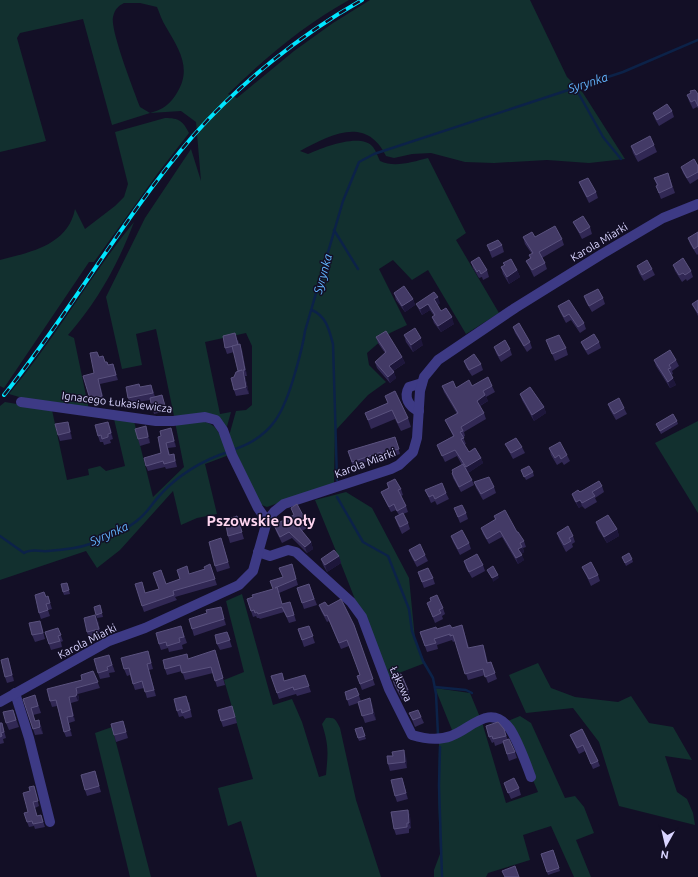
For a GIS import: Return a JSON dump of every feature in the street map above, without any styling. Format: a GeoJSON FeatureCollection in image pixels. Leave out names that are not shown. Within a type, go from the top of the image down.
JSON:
{"type":"FeatureCollection","features":[{"type":"Feature","properties":{"kind":"street","name":"Karola Miarki"},"geometry":{"type":"LineString","coordinates":[[0,702],[109,641],[172,616],[239,585],[253,571],[267,521],[274,512],[284,504],[370,477],[399,465],[411,456],[415,449],[417,438],[422,383],[424,377],[438,360],[515,308],[663,218],[698,204]]}},
{"type":"Feature","properties":{"kind":"street","name":"Ignacego Łukasiewicza"},"geometry":{"type":"LineString","coordinates":[[20,402],[156,421],[211,418],[220,424],[230,450],[258,508],[267,521]]}},
{"type":"Feature","properties":{"kind":"street","name":"Łąkowa"},"geometry":{"type":"LineString","coordinates":[[258,552],[270,556],[288,550],[296,552],[351,602],[362,616],[389,689],[412,735],[439,739],[452,736],[484,718],[496,718],[509,728],[531,777]]}},
{"type":"Feature","properties":{"kind":"street"},"geometry":{"type":"LineString","coordinates":[[15,693],[29,738],[50,822]]}},
{"type":"Feature","properties":{"kind":"green space"},"geometry":{"type":"Polygon","coordinates":[[[0,0],[349,0],[316,20],[256,68],[228,94],[237,98],[294,51],[333,23],[370,0],[530,0],[567,77],[583,93],[625,159],[589,163],[547,160],[494,163],[465,162],[431,153],[412,154],[394,158],[386,156],[378,143],[368,136],[358,132],[347,132],[335,135],[323,139],[300,151],[308,154],[332,145],[351,141],[360,141],[373,147],[380,161],[386,163],[404,164],[428,158],[466,233],[456,240],[499,313],[466,334],[428,270],[412,280],[393,260],[379,269],[407,325],[390,333],[367,353],[369,365],[386,382],[368,395],[335,431],[334,483],[267,507],[259,504],[229,436],[236,411],[246,410],[252,405],[252,346],[246,333],[205,342],[220,414],[231,412],[226,430],[220,418],[208,413],[174,416],[156,329],[136,334],[142,365],[122,369],[106,297],[145,218],[191,149],[201,181],[196,122],[181,111],[150,113],[112,125],[83,19],[20,33],[17,38],[46,141],[0,152],[0,0]],[[124,3],[118,7],[115,12],[113,24],[123,61],[140,107],[150,113],[167,105],[175,96],[180,87],[184,69],[180,53],[163,22],[157,7],[140,3],[124,3]]]}},
{"type":"Feature","properties":{"kind":"green space"},"geometry":{"type":"Polygon","coordinates":[[[165,118],[180,121],[189,133],[158,173],[94,262],[89,262],[4,388],[0,386],[0,260],[36,250],[56,239],[65,231],[71,221],[75,209],[85,229],[115,206],[124,197],[128,184],[115,132],[165,118]]]}},
{"type":"Feature","properties":{"kind":"green space"},"geometry":{"type":"Polygon","coordinates":[[[134,222],[121,253],[106,282],[89,309],[68,335],[74,338],[89,410],[26,399],[9,394],[42,352],[102,264],[134,222]]]}},
{"type":"Feature","properties":{"kind":"green space"},"geometry":{"type":"Polygon","coordinates":[[[5,402],[52,410],[67,480],[89,475],[88,469],[100,466],[106,471],[125,466],[114,419],[134,421],[153,497],[184,467],[175,422],[205,422],[211,424],[219,434],[229,455],[205,464],[217,514],[197,518],[181,525],[173,491],[120,550],[97,568],[86,551],[0,580],[0,406],[5,402]]]}},
{"type":"Feature","properties":{"kind":"green space"},"geometry":{"type":"Polygon","coordinates":[[[698,421],[698,513],[655,443],[698,421]]]}},
{"type":"Feature","properties":{"kind":"green space"},"geometry":{"type":"Polygon","coordinates":[[[346,492],[372,508],[409,578],[415,639],[425,663],[386,678],[315,500],[346,492]]]}},
{"type":"Feature","properties":{"kind":"green space"},"geometry":{"type":"Polygon","coordinates":[[[242,594],[273,705],[292,699],[302,722],[319,777],[326,775],[327,760],[327,744],[322,724],[326,718],[331,718],[336,721],[340,728],[356,800],[381,877],[257,877],[241,821],[228,826],[218,788],[253,779],[224,680],[244,672],[226,601],[242,594]]]}},
{"type":"Feature","properties":{"kind":"green space"},"geometry":{"type":"Polygon","coordinates":[[[538,663],[551,688],[575,697],[618,702],[631,696],[649,723],[673,727],[692,760],[665,756],[677,792],[687,799],[693,813],[695,825],[619,806],[599,742],[573,708],[526,713],[509,675],[538,663]]]}},
{"type":"Feature","properties":{"kind":"green space"},"geometry":{"type":"Polygon","coordinates":[[[435,688],[470,693],[482,722],[506,803],[538,792],[508,721],[520,716],[531,723],[565,798],[575,796],[584,807],[594,833],[576,840],[591,877],[574,877],[551,826],[523,835],[530,860],[488,873],[486,877],[434,877],[434,870],[440,854],[438,793],[439,743],[452,730],[435,688]]]}},
{"type":"Feature","properties":{"kind":"green space"},"geometry":{"type":"Polygon","coordinates":[[[112,727],[151,877],[130,877],[95,733],[112,727]]]}},
{"type":"Feature","properties":{"kind":"building"},"geometry":{"type":"Polygon","coordinates":[[[695,90],[698,94],[698,106],[695,100],[691,102],[687,95],[691,93],[690,91],[695,90]]]}},
{"type":"Feature","properties":{"kind":"building"},"geometry":{"type":"Polygon","coordinates":[[[667,104],[672,111],[657,120],[653,113],[667,104]]]}},
{"type":"Feature","properties":{"kind":"building"},"geometry":{"type":"Polygon","coordinates":[[[650,136],[654,145],[636,155],[631,146],[650,136]]]}},
{"type":"Feature","properties":{"kind":"building"},"geometry":{"type":"Polygon","coordinates":[[[694,159],[698,166],[698,172],[687,178],[681,167],[694,159]]]}},
{"type":"Feature","properties":{"kind":"building"},"geometry":{"type":"Polygon","coordinates":[[[668,173],[672,187],[659,193],[656,186],[658,185],[654,178],[668,173]]]}},
{"type":"Feature","properties":{"kind":"building"},"geometry":{"type":"Polygon","coordinates":[[[588,178],[596,192],[587,197],[579,182],[588,178]]]}},
{"type":"Feature","properties":{"kind":"building"},"geometry":{"type":"Polygon","coordinates":[[[583,216],[590,227],[580,233],[573,222],[583,216]]]}},
{"type":"Feature","properties":{"kind":"building"},"geometry":{"type":"Polygon","coordinates":[[[555,226],[562,239],[539,252],[545,263],[532,270],[526,261],[531,258],[529,255],[533,253],[523,237],[532,232],[535,237],[555,226]]]}},
{"type":"Feature","properties":{"kind":"building"},"geometry":{"type":"Polygon","coordinates":[[[698,232],[698,246],[694,249],[688,238],[698,232]]]}},
{"type":"Feature","properties":{"kind":"building"},"geometry":{"type":"Polygon","coordinates":[[[498,240],[502,245],[490,251],[487,245],[498,240]]]}},
{"type":"Feature","properties":{"kind":"building"},"geometry":{"type":"Polygon","coordinates":[[[479,257],[487,270],[481,274],[479,270],[477,272],[471,262],[479,257]]]}},
{"type":"Feature","properties":{"kind":"building"},"geometry":{"type":"Polygon","coordinates":[[[683,258],[691,271],[685,275],[683,273],[679,275],[673,265],[683,258]]]}},
{"type":"Feature","properties":{"kind":"building"},"geometry":{"type":"Polygon","coordinates":[[[511,259],[517,270],[507,277],[501,267],[505,265],[503,263],[511,259]]]}},
{"type":"Feature","properties":{"kind":"building"},"geometry":{"type":"Polygon","coordinates":[[[647,260],[652,269],[642,275],[637,266],[647,260]]]}},
{"type":"Feature","properties":{"kind":"building"},"geometry":{"type":"Polygon","coordinates":[[[404,286],[413,299],[402,306],[394,293],[404,286]]]}},
{"type":"Feature","properties":{"kind":"building"},"geometry":{"type":"Polygon","coordinates":[[[598,289],[603,298],[589,306],[584,296],[598,289]]]}},
{"type":"Feature","properties":{"kind":"building"},"geometry":{"type":"Polygon","coordinates":[[[434,292],[438,297],[434,299],[441,311],[446,308],[452,317],[438,326],[432,317],[435,315],[428,304],[420,309],[416,304],[434,292]]]}},
{"type":"Feature","properties":{"kind":"building"},"geometry":{"type":"Polygon","coordinates":[[[569,300],[584,323],[578,327],[569,314],[564,317],[558,306],[569,300]]]}},
{"type":"Feature","properties":{"kind":"building"},"geometry":{"type":"Polygon","coordinates":[[[698,300],[698,313],[692,304],[698,300]]]}},
{"type":"Feature","properties":{"kind":"building"},"geometry":{"type":"Polygon","coordinates":[[[519,323],[530,342],[524,346],[513,327],[519,323]]]}},
{"type":"Feature","properties":{"kind":"building"},"geometry":{"type":"Polygon","coordinates":[[[415,328],[421,338],[411,345],[404,335],[415,328]]]}},
{"type":"Feature","properties":{"kind":"building"},"geometry":{"type":"Polygon","coordinates":[[[386,331],[402,357],[389,366],[394,372],[388,377],[375,362],[386,352],[376,337],[386,331]]]}},
{"type":"Feature","properties":{"kind":"building"},"geometry":{"type":"Polygon","coordinates":[[[235,333],[238,345],[225,348],[223,336],[235,333]]]}},
{"type":"Feature","properties":{"kind":"building"},"geometry":{"type":"Polygon","coordinates":[[[594,334],[599,342],[586,350],[581,342],[594,334]]]}},
{"type":"Feature","properties":{"kind":"building"},"geometry":{"type":"Polygon","coordinates":[[[559,335],[566,348],[552,354],[546,340],[559,335]]]}},
{"type":"Feature","properties":{"kind":"building"},"geometry":{"type":"Polygon","coordinates":[[[505,340],[510,349],[499,356],[494,347],[505,340]]]}},
{"type":"Feature","properties":{"kind":"building"},"geometry":{"type":"Polygon","coordinates":[[[240,344],[245,370],[243,370],[246,387],[234,390],[231,378],[234,377],[236,372],[242,370],[238,371],[232,346],[240,344]]]}},
{"type":"Feature","properties":{"kind":"building"},"geometry":{"type":"Polygon","coordinates":[[[670,350],[676,360],[669,365],[671,368],[668,369],[673,378],[668,382],[654,360],[670,350]]]}},
{"type":"Feature","properties":{"kind":"building"},"geometry":{"type":"Polygon","coordinates":[[[97,352],[99,357],[103,356],[108,365],[113,364],[116,375],[98,379],[102,396],[90,399],[83,376],[94,373],[90,353],[97,352]]]}},
{"type":"Feature","properties":{"kind":"building"},"geometry":{"type":"Polygon","coordinates":[[[474,354],[481,364],[469,370],[464,361],[474,354]]]}},
{"type":"Feature","properties":{"kind":"building"},"geometry":{"type":"Polygon","coordinates":[[[488,377],[492,386],[483,391],[485,395],[477,401],[484,413],[461,427],[463,431],[460,432],[464,438],[461,439],[469,452],[475,448],[481,458],[466,467],[455,450],[442,456],[437,445],[454,436],[445,420],[458,413],[442,386],[453,381],[456,388],[469,380],[472,386],[488,377]]]}},
{"type":"Feature","properties":{"kind":"building"},"geometry":{"type":"Polygon","coordinates":[[[139,384],[140,387],[151,385],[153,393],[128,398],[126,387],[139,384]]]}},
{"type":"Feature","properties":{"kind":"building"},"geometry":{"type":"Polygon","coordinates":[[[530,387],[544,407],[532,415],[520,394],[530,387]]]}},
{"type":"Feature","properties":{"kind":"building"},"geometry":{"type":"Polygon","coordinates":[[[395,391],[408,418],[398,423],[392,410],[368,420],[365,413],[388,403],[385,396],[395,391]]]}},
{"type":"Feature","properties":{"kind":"building"},"geometry":{"type":"Polygon","coordinates":[[[162,395],[165,406],[152,409],[150,398],[162,395]]]}},
{"type":"Feature","properties":{"kind":"building"},"geometry":{"type":"Polygon","coordinates":[[[619,398],[624,408],[614,414],[608,404],[619,398]]]}},
{"type":"Feature","properties":{"kind":"building"},"geometry":{"type":"Polygon","coordinates":[[[673,414],[677,421],[660,431],[656,424],[673,414]]]}},
{"type":"Feature","properties":{"kind":"building"},"geometry":{"type":"Polygon","coordinates":[[[68,422],[70,432],[58,435],[55,424],[68,422]]]}},
{"type":"Feature","properties":{"kind":"building"},"geometry":{"type":"Polygon","coordinates":[[[108,422],[111,433],[108,434],[108,437],[102,439],[101,435],[98,436],[95,425],[108,422]]]}},
{"type":"Feature","properties":{"kind":"building"},"geometry":{"type":"Polygon","coordinates":[[[146,426],[148,437],[138,439],[135,429],[146,426]]]}},
{"type":"Feature","properties":{"kind":"building"},"geometry":{"type":"Polygon","coordinates":[[[171,428],[174,441],[166,443],[169,455],[174,454],[175,461],[164,464],[163,461],[146,466],[144,458],[161,453],[158,437],[161,436],[160,431],[171,428]]]}},
{"type":"Feature","properties":{"kind":"building"},"geometry":{"type":"Polygon","coordinates":[[[395,437],[399,449],[381,454],[381,452],[352,462],[348,451],[395,437]]]}},
{"type":"Feature","properties":{"kind":"building"},"geometry":{"type":"Polygon","coordinates":[[[516,438],[522,447],[511,453],[505,444],[516,438]]]}},
{"type":"Feature","properties":{"kind":"building"},"geometry":{"type":"Polygon","coordinates":[[[560,442],[567,455],[561,459],[559,455],[555,458],[549,448],[560,442]]]}},
{"type":"Feature","properties":{"kind":"building"},"geometry":{"type":"Polygon","coordinates":[[[463,464],[472,480],[459,487],[452,470],[463,464]]]}},
{"type":"Feature","properties":{"kind":"building"},"geometry":{"type":"Polygon","coordinates":[[[529,466],[533,472],[524,477],[521,470],[529,466]]]}},
{"type":"Feature","properties":{"kind":"building"},"geometry":{"type":"Polygon","coordinates":[[[489,477],[494,487],[481,494],[474,482],[489,477]]]}},
{"type":"Feature","properties":{"kind":"building"},"geometry":{"type":"Polygon","coordinates":[[[395,479],[401,489],[398,490],[406,506],[397,511],[394,504],[389,507],[381,492],[389,488],[387,483],[395,479]]]}},
{"type":"Feature","properties":{"kind":"building"},"geometry":{"type":"Polygon","coordinates":[[[599,481],[602,486],[592,492],[595,496],[582,503],[580,500],[576,502],[572,494],[578,490],[580,492],[599,481]]]}},
{"type":"Feature","properties":{"kind":"building"},"geometry":{"type":"Polygon","coordinates":[[[442,483],[446,493],[435,499],[433,495],[429,497],[425,490],[442,483]]]}},
{"type":"Feature","properties":{"kind":"building"},"geometry":{"type":"Polygon","coordinates":[[[297,504],[306,521],[298,526],[311,542],[305,547],[289,532],[280,537],[274,525],[294,515],[291,508],[297,504]]]}},
{"type":"Feature","properties":{"kind":"building"},"geometry":{"type":"Polygon","coordinates":[[[462,505],[466,513],[458,517],[454,508],[462,505]]]}},
{"type":"Feature","properties":{"kind":"building"},"geometry":{"type":"Polygon","coordinates":[[[505,510],[517,532],[524,541],[520,543],[522,547],[518,549],[522,555],[516,558],[500,531],[487,539],[481,528],[496,519],[494,516],[505,510]]]}},
{"type":"Feature","properties":{"kind":"building"},"geometry":{"type":"Polygon","coordinates":[[[403,513],[408,523],[400,527],[395,517],[403,513]]]}},
{"type":"Feature","properties":{"kind":"building"},"geometry":{"type":"Polygon","coordinates":[[[608,515],[617,529],[604,537],[596,522],[608,515]]]}},
{"type":"Feature","properties":{"kind":"building"},"geometry":{"type":"Polygon","coordinates":[[[237,516],[242,532],[228,536],[225,520],[237,516]]]}},
{"type":"Feature","properties":{"kind":"building"},"geometry":{"type":"Polygon","coordinates":[[[568,526],[573,536],[569,538],[571,541],[564,545],[557,533],[568,526]]]}},
{"type":"Feature","properties":{"kind":"building"},"geometry":{"type":"Polygon","coordinates":[[[462,530],[469,543],[458,549],[451,536],[462,530]]]}},
{"type":"Feature","properties":{"kind":"building"},"geometry":{"type":"Polygon","coordinates":[[[221,538],[228,562],[215,566],[209,542],[221,538]]]}},
{"type":"Feature","properties":{"kind":"building"},"geometry":{"type":"Polygon","coordinates":[[[420,544],[425,555],[415,561],[409,550],[420,544]]]}},
{"type":"Feature","properties":{"kind":"building"},"geometry":{"type":"Polygon","coordinates":[[[334,550],[339,556],[325,565],[321,559],[334,550]]]}},
{"type":"Feature","properties":{"kind":"building"},"geometry":{"type":"Polygon","coordinates":[[[629,553],[632,559],[625,563],[622,557],[629,553]]]}},
{"type":"Feature","properties":{"kind":"building"},"geometry":{"type":"Polygon","coordinates":[[[477,554],[483,565],[469,572],[464,561],[477,554]]]}},
{"type":"Feature","properties":{"kind":"building"},"geometry":{"type":"Polygon","coordinates":[[[591,562],[598,575],[589,579],[582,567],[591,562]]]}},
{"type":"Feature","properties":{"kind":"building"},"geometry":{"type":"Polygon","coordinates":[[[210,564],[215,579],[173,591],[174,595],[142,606],[135,584],[142,582],[145,593],[159,589],[153,573],[161,570],[166,584],[180,579],[177,570],[187,566],[189,574],[205,569],[204,567],[210,564]]]}},
{"type":"Feature","properties":{"kind":"building"},"geometry":{"type":"Polygon","coordinates":[[[292,564],[296,579],[277,587],[282,604],[290,602],[294,615],[287,617],[282,607],[258,614],[257,612],[255,613],[254,610],[251,611],[247,599],[253,597],[252,595],[273,589],[270,581],[283,577],[279,568],[292,564]]]}},
{"type":"Feature","properties":{"kind":"building"},"geometry":{"type":"Polygon","coordinates":[[[493,566],[498,575],[492,578],[487,570],[493,566]]]}},
{"type":"Feature","properties":{"kind":"building"},"geometry":{"type":"Polygon","coordinates":[[[428,568],[433,578],[422,582],[418,572],[428,568]]]}},
{"type":"Feature","properties":{"kind":"building"},"geometry":{"type":"Polygon","coordinates":[[[67,583],[69,590],[63,592],[61,584],[67,583]]]}},
{"type":"Feature","properties":{"kind":"building"},"geometry":{"type":"Polygon","coordinates":[[[309,584],[314,599],[302,603],[297,588],[309,584]]]}},
{"type":"Feature","properties":{"kind":"building"},"geometry":{"type":"Polygon","coordinates":[[[44,592],[46,597],[48,596],[50,603],[46,604],[48,610],[39,613],[35,595],[44,592]]]}},
{"type":"Feature","properties":{"kind":"building"},"geometry":{"type":"Polygon","coordinates":[[[437,595],[443,608],[439,610],[441,613],[433,617],[427,603],[431,601],[430,598],[437,595]]]}},
{"type":"Feature","properties":{"kind":"building"},"geometry":{"type":"Polygon","coordinates":[[[341,599],[354,625],[373,679],[360,684],[357,676],[360,675],[347,640],[339,643],[327,615],[325,616],[319,605],[325,602],[328,606],[341,599]]]}},
{"type":"Feature","properties":{"kind":"building"},"geometry":{"type":"Polygon","coordinates":[[[100,605],[102,613],[96,615],[94,607],[100,605]]]}},
{"type":"Feature","properties":{"kind":"building"},"geometry":{"type":"Polygon","coordinates":[[[221,607],[224,619],[192,629],[189,619],[207,613],[206,610],[221,607]]]}},
{"type":"Feature","properties":{"kind":"building"},"geometry":{"type":"Polygon","coordinates":[[[95,615],[99,629],[87,632],[84,618],[95,615]]]}},
{"type":"Feature","properties":{"kind":"building"},"geometry":{"type":"Polygon","coordinates":[[[40,621],[43,633],[32,635],[29,623],[40,621]]]}},
{"type":"Feature","properties":{"kind":"building"},"geometry":{"type":"Polygon","coordinates":[[[450,625],[452,628],[462,625],[468,648],[483,645],[487,663],[491,662],[495,673],[485,677],[483,669],[465,674],[453,635],[450,636],[450,634],[434,639],[436,643],[425,646],[420,632],[436,627],[437,629],[450,625]]]}},
{"type":"Feature","properties":{"kind":"building"},"geometry":{"type":"Polygon","coordinates":[[[181,626],[184,637],[179,638],[180,642],[167,646],[166,642],[159,644],[156,633],[181,626]]]}},
{"type":"Feature","properties":{"kind":"building"},"geometry":{"type":"Polygon","coordinates":[[[309,626],[313,636],[302,640],[298,629],[309,626]]]}},
{"type":"Feature","properties":{"kind":"building"},"geometry":{"type":"Polygon","coordinates":[[[58,628],[61,635],[58,636],[60,641],[49,644],[45,632],[58,628]]]}},
{"type":"Feature","properties":{"kind":"building"},"geometry":{"type":"Polygon","coordinates":[[[227,632],[230,640],[217,644],[215,635],[227,632]]]}},
{"type":"Feature","properties":{"kind":"building"},"geometry":{"type":"Polygon","coordinates":[[[215,650],[223,678],[215,681],[211,667],[182,673],[180,665],[165,669],[163,660],[187,654],[188,659],[215,650]]]}},
{"type":"Feature","properties":{"kind":"building"},"geometry":{"type":"Polygon","coordinates":[[[148,651],[151,663],[147,664],[154,690],[145,692],[142,681],[133,684],[129,668],[124,669],[121,658],[148,651]]]}},
{"type":"Feature","properties":{"kind":"building"},"geometry":{"type":"Polygon","coordinates":[[[109,655],[112,665],[107,667],[108,670],[98,673],[94,659],[109,655]]]}},
{"type":"Feature","properties":{"kind":"building"},"geometry":{"type":"Polygon","coordinates":[[[8,658],[12,675],[5,677],[1,660],[8,658]]]}},
{"type":"Feature","properties":{"kind":"building"},"geometry":{"type":"Polygon","coordinates":[[[93,671],[98,682],[76,688],[76,696],[69,697],[73,716],[67,717],[70,730],[64,732],[56,700],[50,701],[47,689],[82,680],[81,675],[93,671]]]}},
{"type":"Feature","properties":{"kind":"building"},"geometry":{"type":"Polygon","coordinates":[[[282,673],[284,681],[305,675],[309,686],[294,690],[293,687],[277,693],[271,676],[282,673]]]}},
{"type":"Feature","properties":{"kind":"building"},"geometry":{"type":"Polygon","coordinates":[[[401,674],[408,690],[400,694],[392,678],[401,674]]]}},
{"type":"Feature","properties":{"kind":"building"},"geometry":{"type":"Polygon","coordinates":[[[356,688],[359,695],[347,700],[345,692],[356,688]]]}},
{"type":"Feature","properties":{"kind":"building"},"geometry":{"type":"Polygon","coordinates":[[[35,695],[38,706],[31,708],[35,721],[39,720],[40,727],[33,729],[23,699],[35,695]]]}},
{"type":"Feature","properties":{"kind":"building"},"geometry":{"type":"Polygon","coordinates":[[[186,696],[190,710],[182,713],[181,709],[177,711],[174,699],[186,696]]]}},
{"type":"Feature","properties":{"kind":"building"},"geometry":{"type":"Polygon","coordinates":[[[370,698],[373,713],[362,716],[358,702],[370,698]]]}},
{"type":"Feature","properties":{"kind":"building"},"geometry":{"type":"Polygon","coordinates":[[[232,706],[235,717],[221,721],[218,710],[232,706]]]}},
{"type":"Feature","properties":{"kind":"building"},"geometry":{"type":"Polygon","coordinates":[[[13,710],[16,720],[6,723],[3,712],[13,710]]]}},
{"type":"Feature","properties":{"kind":"building"},"geometry":{"type":"Polygon","coordinates":[[[418,710],[421,717],[413,720],[409,713],[418,710]]]}},
{"type":"Feature","properties":{"kind":"building"},"geometry":{"type":"Polygon","coordinates":[[[123,721],[126,732],[114,735],[111,724],[123,721]]]}},
{"type":"Feature","properties":{"kind":"building"},"geometry":{"type":"Polygon","coordinates":[[[498,722],[504,729],[506,736],[493,739],[492,736],[489,737],[486,726],[498,722]]]}},
{"type":"Feature","properties":{"kind":"building"},"geometry":{"type":"Polygon","coordinates":[[[0,723],[2,723],[4,732],[1,733],[2,736],[0,737],[0,723]]]}},
{"type":"Feature","properties":{"kind":"building"},"geometry":{"type":"Polygon","coordinates":[[[362,727],[365,736],[358,738],[355,729],[362,727]]]}},
{"type":"Feature","properties":{"kind":"building"},"geometry":{"type":"Polygon","coordinates":[[[582,729],[598,761],[591,764],[583,745],[577,748],[570,735],[582,729]]]}},
{"type":"Feature","properties":{"kind":"building"},"geometry":{"type":"Polygon","coordinates":[[[509,739],[515,752],[507,754],[503,741],[509,739]]]}},
{"type":"Feature","properties":{"kind":"building"},"geometry":{"type":"Polygon","coordinates":[[[404,750],[405,762],[388,764],[387,756],[393,756],[392,752],[404,750]]]}},
{"type":"Feature","properties":{"kind":"building"},"geometry":{"type":"Polygon","coordinates":[[[95,771],[99,786],[85,790],[81,775],[95,771]]]}},
{"type":"Feature","properties":{"kind":"building"},"geometry":{"type":"Polygon","coordinates":[[[402,778],[406,793],[395,796],[391,780],[402,778]]]}},
{"type":"Feature","properties":{"kind":"building"},"geometry":{"type":"Polygon","coordinates":[[[514,778],[519,788],[508,793],[504,783],[514,778]]]}},
{"type":"Feature","properties":{"kind":"building"},"geometry":{"type":"Polygon","coordinates":[[[34,786],[38,801],[33,802],[37,816],[41,815],[43,822],[33,824],[32,821],[27,822],[24,813],[28,812],[23,793],[30,791],[29,787],[34,786]]]}},
{"type":"Feature","properties":{"kind":"building"},"geometry":{"type":"Polygon","coordinates":[[[408,810],[409,823],[407,823],[407,827],[394,829],[391,812],[408,810]]]}},
{"type":"Feature","properties":{"kind":"building"},"geometry":{"type":"Polygon","coordinates":[[[553,850],[559,868],[547,872],[541,854],[553,850]]]}},
{"type":"Feature","properties":{"kind":"building"},"geometry":{"type":"Polygon","coordinates":[[[515,866],[519,877],[505,877],[502,871],[515,866]]]}},
{"type":"Feature","properties":{"kind":"waterway","name":"Syrynka"},"geometry":{"type":"LineString","coordinates":[[232,450],[246,445],[258,438],[267,430],[275,421],[286,400],[298,363],[305,331],[343,201],[359,162],[374,154],[623,72],[698,40]]}},
{"type":"Feature","properties":{"kind":"waterway"},"geometry":{"type":"LineString","coordinates":[[575,87],[603,137],[621,159]]}},
{"type":"Feature","properties":{"kind":"waterway"},"geometry":{"type":"LineString","coordinates":[[334,230],[358,269]]}},
{"type":"Feature","properties":{"kind":"waterway"},"geometry":{"type":"LineString","coordinates":[[312,310],[321,316],[327,324],[333,344],[337,480]]}},
{"type":"Feature","properties":{"kind":"waterway","name":"Syrynka"},"geometry":{"type":"LineString","coordinates":[[0,536],[24,553],[33,550],[45,551],[69,549],[90,544],[116,533],[134,523],[145,513],[158,497],[183,474],[209,459],[228,452]]}},
{"type":"Feature","properties":{"kind":"waterway"},"geometry":{"type":"LineString","coordinates":[[337,497],[363,542],[388,556],[409,609],[412,631],[423,661],[433,678],[436,694],[438,735]]}},
{"type":"Feature","properties":{"kind":"waterway"},"geometry":{"type":"LineString","coordinates":[[435,687],[466,690],[472,693]]}},
{"type":"Feature","properties":{"kind":"waterway"},"geometry":{"type":"LineString","coordinates":[[440,747],[439,786],[442,877]]}},
{"type":"Feature","properties":{"kind":"railway"},"geometry":{"type":"LineString","coordinates":[[4,395],[52,331],[143,199],[193,136],[211,116],[251,79],[294,44],[362,0]]}},
{"type":"Feature","properties":{"kind":"district","name":"Pszowskie Doły"},"geometry":{"type":"Point","coordinates":[261,521]}}]}
